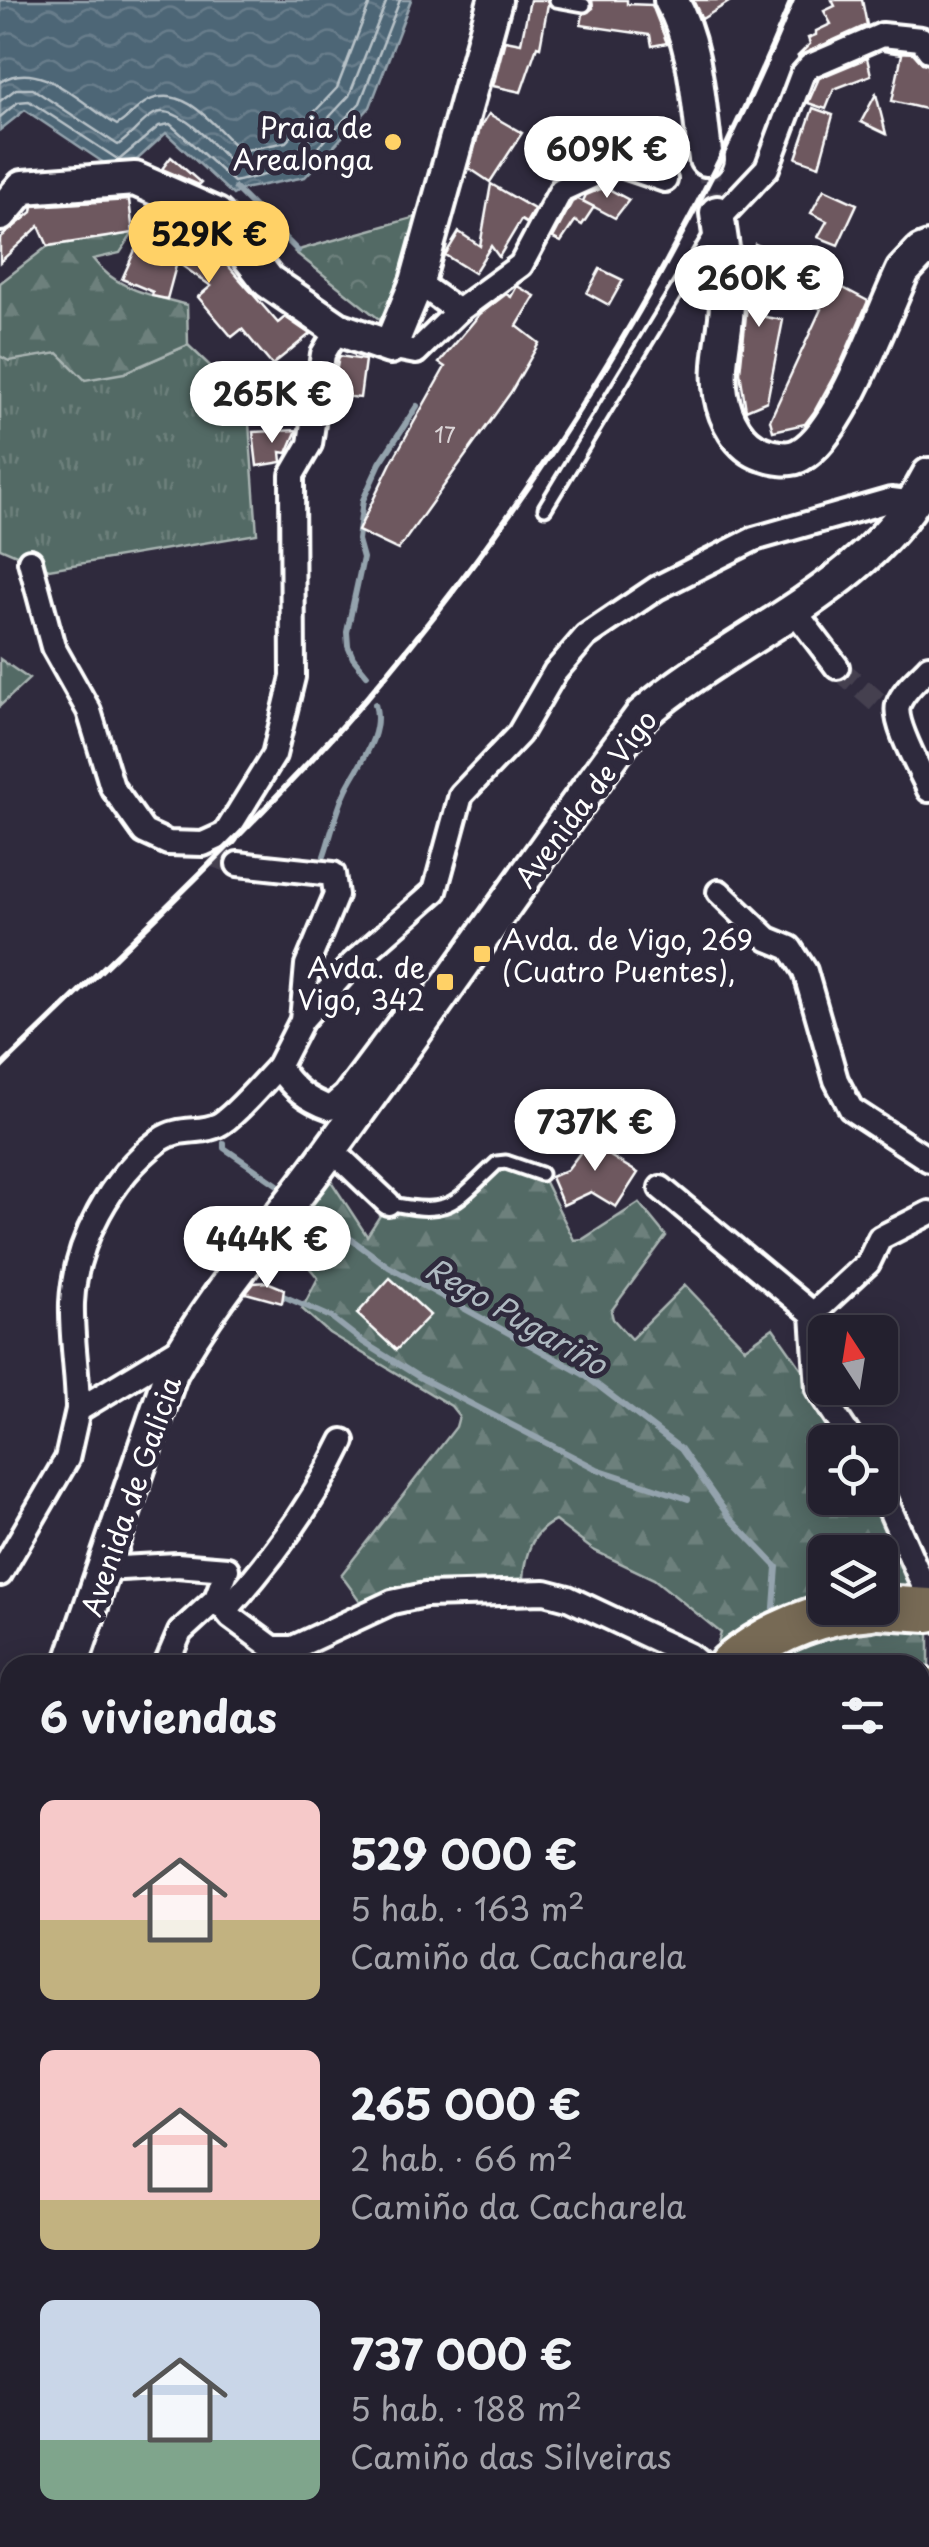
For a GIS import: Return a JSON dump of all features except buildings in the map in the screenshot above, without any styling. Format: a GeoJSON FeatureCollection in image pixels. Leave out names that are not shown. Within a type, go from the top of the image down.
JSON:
{"type":"FeatureCollection","features":[{"type":"Feature","properties":{"kind":"highway"},"geometry":{"type":"LineString","coordinates":[[898,1608],[929,1610]]}},
{"type":"Feature","properties":{"kind":"highway"},"geometry":{"type":"LineString","coordinates":[[745,1655],[775,1635],[808,1621]]}},
{"type":"Feature","properties":{"kind":"street"},"geometry":{"type":"LineString","coordinates":[[390,346],[417,282],[495,0]]}},
{"type":"Feature","properties":{"kind":"street"},"geometry":{"type":"LineString","coordinates":[[671,0],[684,22],[691,52],[706,159]]}},
{"type":"Feature","properties":{"kind":"street"},"geometry":{"type":"LineString","coordinates":[[929,50],[921,39],[882,36],[810,66],[802,75],[767,168],[717,216],[727,308],[718,374],[722,400],[735,432],[746,444],[776,458],[798,457],[820,438],[836,416],[903,271],[929,249]]}},
{"type":"Feature","properties":{"kind":"street"},"geometry":{"type":"LineString","coordinates":[[0,214],[22,187],[136,179],[217,215],[268,281],[338,329],[416,352],[458,311],[521,266],[561,190],[618,164],[665,180]]}},
{"type":"Feature","properties":{"kind":"street"},"geometry":{"type":"LineString","coordinates":[[417,282],[458,311]]}},
{"type":"Feature","properties":{"kind":"street"},"geometry":{"type":"LineString","coordinates":[[168,843],[204,844],[225,834],[274,755],[293,677],[292,475],[310,444],[323,354],[338,329]]}},
{"type":"Feature","properties":{"kind":"street"},"geometry":{"type":"LineString","coordinates":[[0,1574],[67,1459],[78,1410],[72,1306],[76,1270],[113,1189],[126,1170],[163,1138],[184,1130],[217,1126],[278,1066],[302,1020],[353,963],[435,891],[460,794],[518,734],[555,672],[586,636],[657,588],[754,538],[922,489]]}},
{"type":"Feature","properties":{"kind":"street","name":"Avenida de Vigo"},"geometry":{"type":"LineString","coordinates":[[304,1186],[642,715],[678,684],[848,572],[890,534],[922,489]]}},
{"type":"Feature","properties":{"kind":"street"},"geometry":{"type":"LineString","coordinates":[[30,560],[53,647],[89,710],[112,787],[144,832],[210,856]]}},
{"type":"Feature","properties":{"kind":"street"},"geometry":{"type":"LineString","coordinates":[[793,609],[837,667]]}},
{"type":"Feature","properties":{"kind":"street"},"geometry":{"type":"LineString","coordinates":[[929,667],[904,694],[886,706],[900,725],[929,790]]}},
{"type":"Feature","properties":{"kind":"street"},"geometry":{"type":"LineString","coordinates":[[238,864],[334,874],[336,895],[307,966],[302,1020]]}},
{"type":"Feature","properties":{"kind":"street"},"geometry":{"type":"LineString","coordinates":[[719,892],[768,939],[790,948],[805,971],[836,1080],[851,1109],[929,1160]]}},
{"type":"Feature","properties":{"kind":"street"},"geometry":{"type":"LineString","coordinates":[[278,1066],[307,1100],[330,1108],[345,1095],[413,1004],[434,1004]]}},
{"type":"Feature","properties":{"kind":"street"},"geometry":{"type":"LineString","coordinates":[[328,1154],[388,1203]]}},
{"type":"Feature","properties":{"kind":"street","name":"Avenida de Galicia"},"geometry":{"type":"LineString","coordinates":[[74,1655],[172,1372],[186,1345],[304,1186]]}},
{"type":"Feature","properties":{"kind":"street"},"geometry":{"type":"LineString","coordinates":[[661,1188],[813,1314],[818,1389],[842,1425]]}},
{"type":"Feature","properties":{"kind":"street"},"geometry":{"type":"LineString","coordinates":[[813,1314],[868,1264],[880,1238],[929,1213]]}},
{"type":"Feature","properties":{"kind":"street"},"geometry":{"type":"LineString","coordinates":[[78,1410],[186,1345]]}},
{"type":"Feature","properties":{"kind":"street"},"geometry":{"type":"LineString","coordinates":[[170,1655],[180,1632],[221,1605],[265,1566],[304,1506],[321,1488],[343,1440]]}},
{"type":"Feature","properties":{"kind":"street"},"geometry":{"type":"LineString","coordinates":[[893,1515],[929,1596]]}},
{"type":"Feature","properties":{"kind":"street"},"geometry":{"type":"LineString","coordinates":[[103,1569],[176,1564],[226,1569],[221,1605]]}},
{"type":"Feature","properties":{"kind":"street"},"geometry":{"type":"LineString","coordinates":[[221,1605],[272,1648],[293,1648],[392,1602],[426,1595],[546,1592],[568,1598],[689,1655]]}},
{"type":"Feature","properties":{"kind":"lane"},"geometry":{"type":"LineString","coordinates":[[556,0],[584,5]]}},
{"type":"Feature","properties":{"kind":"lane"},"geometry":{"type":"LineString","coordinates":[[546,508],[717,216]]}},
{"type":"Feature","properties":{"kind":"lane"},"geometry":{"type":"LineString","coordinates":[[388,1203],[416,1209],[445,1208],[498,1162],[541,1174]]}},
{"type":"Feature","properties":{"kind":"green space"},"geometry":{"type":"Polygon","coordinates":[[[430,213],[389,327],[295,252],[302,249],[430,213]]]}},
{"type":"Feature","properties":{"kind":"green space"},"geometry":{"type":"Polygon","coordinates":[[[133,233],[120,253],[93,259],[124,285],[187,305],[188,345],[124,373],[85,380],[58,353],[9,361],[0,356],[0,283],[48,246],[133,233]]]}},
{"type":"Feature","properties":{"kind":"green space"},"geometry":{"type":"Polygon","coordinates":[[[188,345],[242,396],[249,423],[257,534],[49,569],[0,548],[0,356],[9,360],[58,353],[124,373],[188,345]]]}},
{"type":"Feature","properties":{"kind":"green space"},"geometry":{"type":"Polygon","coordinates":[[[0,659],[29,679],[0,706],[0,659]]]}},
{"type":"Feature","properties":{"kind":"green space"},"geometry":{"type":"Polygon","coordinates":[[[497,1163],[541,1174],[574,1240],[583,1239],[639,1203],[666,1236],[611,1311],[613,1319],[631,1339],[685,1285],[745,1348],[773,1328],[808,1378],[808,1405],[827,1405],[841,1425],[808,1425],[808,1515],[888,1515],[929,1598],[929,1655],[714,1655],[721,1633],[654,1579],[593,1550],[555,1521],[533,1542],[525,1561],[522,1592],[368,1612],[341,1575],[456,1427],[459,1416],[451,1406],[329,1333],[302,1309],[318,1278],[282,1235],[329,1178],[367,1236],[388,1203],[434,1211],[497,1163]]]}},
{"type":"Feature","properties":{"kind":"water"},"geometry":{"type":"Polygon","coordinates":[[[0,0],[411,0],[370,107],[305,177],[243,189],[233,195],[166,133],[127,169],[116,171],[25,110],[0,130],[0,0]]]}},
{"type":"Feature","properties":{"kind":"waterway","name":"Rego Pugariño"},"geometry":{"type":"LineString","coordinates":[[235,188],[298,251]]}},
{"type":"Feature","properties":{"kind":"waterway","name":"Rego Pugariño"},"geometry":{"type":"LineString","coordinates":[[367,675],[353,658],[347,632],[363,558],[358,540],[363,500],[380,463],[417,406]]}},
{"type":"Feature","properties":{"kind":"waterway","name":"Rego Pugariño"},"geometry":{"type":"LineString","coordinates":[[324,856],[344,794],[374,737],[375,704]]}},
{"type":"Feature","properties":{"kind":"waterway","name":"Rego Pugariño"},"geometry":{"type":"LineString","coordinates":[[224,1143],[224,1148],[285,1190]]}},
{"type":"Feature","properties":{"kind":"waterway","name":"Rego Pugariño"},"geometry":{"type":"LineString","coordinates":[[303,1204],[389,1267],[583,1374],[681,1449],[729,1517],[777,1567],[773,1620]]}},
{"type":"Feature","properties":{"kind":"waterway"},"geometry":{"type":"LineString","coordinates":[[283,1296],[331,1317],[419,1377],[597,1469],[688,1499]]}},
{"type":"Feature","properties":{"kind":"tunnel"},"geometry":{"type":"LineString","coordinates":[[706,159],[717,213]]}},
{"type":"Feature","properties":{"kind":"tunnel"},"geometry":{"type":"LineString","coordinates":[[837,667],[877,702]]}},
{"type":"Feature","properties":{"kind":"tunnel"},"geometry":{"type":"LineString","coordinates":[[210,855],[238,864]]}},
{"type":"Feature","properties":{"kind":"railway"},"geometry":{"type":"LineString","coordinates":[[0,1068],[302,770],[411,645],[476,560],[597,381],[652,287],[750,96],[792,0]]}},
{"type":"Feature","properties":{"kind":"place","name":"Praia de Arealonga"},"geometry":{"type":"Point","coordinates":[393,142]}},
{"type":"Feature","properties":{"kind":"place","name":"Avda. de Vigo, 269 (Cuatro Puentes),"},"geometry":{"type":"Point","coordinates":[482,954]}},
{"type":"Feature","properties":{"kind":"place","name":"Avda. de Vigo, 342"},"geometry":{"type":"Point","coordinates":[445,982]}}]}
